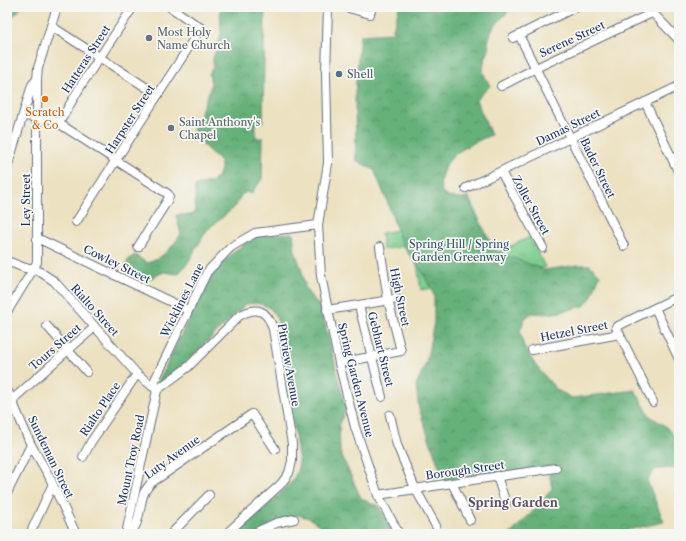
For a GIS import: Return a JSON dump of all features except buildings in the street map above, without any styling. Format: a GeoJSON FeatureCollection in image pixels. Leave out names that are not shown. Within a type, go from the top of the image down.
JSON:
{"type":"FeatureCollection","features":[{"type":"Feature","properties":{"kind":"street"},"geometry":{"type":"LineString","coordinates":[[7,168],[32,84],[37,79],[38,68],[57,7]]}},
{"type":"Feature","properties":{"kind":"street","name":"Hatteras Street"},"geometry":{"type":"LineString","coordinates":[[59,123],[133,7]]}},
{"type":"Feature","properties":{"kind":"street","name":"Harpster Street"},"geometry":{"type":"LineString","coordinates":[[76,222],[201,28],[170,7]]}},
{"type":"Feature","properties":{"kind":"street","name":"Spring Garden Avenue"},"geometry":{"type":"LineString","coordinates":[[328,7],[326,73],[328,163],[318,226],[321,276],[327,310],[355,427],[378,495],[399,534]]}},
{"type":"Feature","properties":{"kind":"street"},"geometry":{"type":"LineString","coordinates":[[345,7],[371,11]]}},
{"type":"Feature","properties":{"kind":"street","name":"Bader Street"},"geometry":{"type":"LineString","coordinates":[[576,7],[516,37],[536,68],[624,246]]}},
{"type":"Feature","properties":{"kind":"street"},"geometry":{"type":"LineString","coordinates":[[650,10],[679,40]]}},
{"type":"Feature","properties":{"kind":"street","name":"Serene Street"},"geometry":{"type":"LineString","coordinates":[[501,86],[650,10]]}},
{"type":"Feature","properties":{"kind":"street"},"geometry":{"type":"LineString","coordinates":[[51,26],[158,95]]}},
{"type":"Feature","properties":{"kind":"street","name":"Ley Street"},"geometry":{"type":"LineString","coordinates":[[7,312],[37,262],[37,79]]}},
{"type":"Feature","properties":{"kind":"street","name":"Damas Street"},"geometry":{"type":"LineString","coordinates":[[466,188],[679,86]]}},
{"type":"Feature","properties":{"kind":"street"},"geometry":{"type":"LineString","coordinates":[[645,102],[679,173]]}},
{"type":"Feature","properties":{"kind":"street"},"geometry":{"type":"LineString","coordinates":[[23,116],[47,117],[59,123],[168,194],[169,197],[138,247]]}},
{"type":"Feature","properties":{"kind":"street","name":"Zoller Street"},"geometry":{"type":"LineString","coordinates":[[501,172],[543,248]]}},
{"type":"Feature","properties":{"kind":"street","name":"Wicklines Lane"},"geometry":{"type":"LineString","coordinates":[[154,388],[188,310],[207,272],[231,247],[255,232],[318,226]]}},
{"type":"Feature","properties":{"kind":"street","name":"Cowley Street"},"geometry":{"type":"LineString","coordinates":[[37,238],[188,310]]}},
{"type":"Feature","properties":{"kind":"street","name":"High Street"},"geometry":{"type":"LineString","coordinates":[[373,357],[401,351],[388,300],[380,247]]}},
{"type":"Feature","properties":{"kind":"street","name":"Rialto Street"},"geometry":{"type":"LineString","coordinates":[[7,261],[25,268],[34,268],[54,281],[137,374],[154,388]]}},
{"type":"Feature","properties":{"kind":"street","name":"Hetzel Street"},"geometry":{"type":"LineString","coordinates":[[532,350],[618,330],[655,308],[679,296]]}},
{"type":"Feature","properties":{"kind":"street"},"geometry":{"type":"LineString","coordinates":[[327,310],[397,299]]}},
{"type":"Feature","properties":{"kind":"street","name":"Gebhart Street"},"geometry":{"type":"LineString","coordinates":[[359,306],[382,397]]}},
{"type":"Feature","properties":{"kind":"street"},"geometry":{"type":"LineString","coordinates":[[655,308],[679,359]]}},
{"type":"Feature","properties":{"kind":"street","name":"Pittview Avenue"},"geometry":{"type":"LineString","coordinates":[[154,388],[188,367],[238,316],[245,312],[255,310],[264,313],[268,318],[273,329],[292,444],[292,461],[289,473],[281,484],[226,534]]}},
{"type":"Feature","properties":{"kind":"street"},"geometry":{"type":"LineString","coordinates":[[48,326],[87,372]]}},
{"type":"Feature","properties":{"kind":"street","name":"Tours Street"},"geometry":{"type":"LineString","coordinates":[[12,400],[95,327]]}},
{"type":"Feature","properties":{"kind":"street"},"geometry":{"type":"LineString","coordinates":[[618,330],[653,402]]}},
{"type":"Feature","properties":{"kind":"street"},"geometry":{"type":"LineString","coordinates":[[339,363],[373,357]]}},
{"type":"Feature","properties":{"kind":"street","name":"Rialto Place"},"geometry":{"type":"LineString","coordinates":[[83,457],[91,442],[137,374]]}},
{"type":"Feature","properties":{"kind":"street","name":"Mount Troy Road"},"geometry":{"type":"LineString","coordinates":[[127,534],[154,388]]}},
{"type":"Feature","properties":{"kind":"street","name":"Sundeman Street"},"geometry":{"type":"LineString","coordinates":[[7,389],[31,445],[49,476],[52,486],[76,534]]}},
{"type":"Feature","properties":{"kind":"street","name":"Luty Avenue"},"geometry":{"type":"LineString","coordinates":[[127,534],[132,533],[136,526],[144,492],[151,483],[252,414],[275,449]]}},
{"type":"Feature","properties":{"kind":"street"},"geometry":{"type":"LineString","coordinates":[[390,415],[397,445],[415,488],[436,526]]}},
{"type":"Feature","properties":{"kind":"street"},"geometry":{"type":"LineString","coordinates":[[7,494],[31,445]]}},
{"type":"Feature","properties":{"kind":"street","name":"Borough Street"},"geometry":{"type":"LineString","coordinates":[[378,495],[452,482],[556,468]]}},
{"type":"Feature","properties":{"kind":"street"},"geometry":{"type":"LineString","coordinates":[[497,476],[506,504]]}},
{"type":"Feature","properties":{"kind":"street"},"geometry":{"type":"LineString","coordinates":[[452,482],[470,520]]}},
{"type":"Feature","properties":{"kind":"street"},"geometry":{"type":"LineString","coordinates":[[30,534],[52,486]]}},
{"type":"Feature","properties":{"kind":"street"},"geometry":{"type":"LineString","coordinates":[[171,534],[209,495]]}},
{"type":"Feature","properties":{"kind":"street"},"geometry":{"type":"LineString","coordinates":[[252,534],[276,523],[294,519]]}},
{"type":"Feature","properties":{"kind":"green space"},"geometry":{"type":"Polygon","coordinates":[[[7,7],[22,7],[11,19],[7,20],[7,7]]]}},
{"type":"Feature","properties":{"kind":"green space"},"geometry":{"type":"Polygon","coordinates":[[[220,7],[265,7],[263,122],[256,122],[256,138],[263,138],[262,179],[251,194],[246,192],[241,195],[236,206],[207,230],[187,264],[178,274],[164,272],[147,280],[136,277],[127,272],[125,266],[129,259],[135,255],[147,263],[167,252],[181,234],[176,215],[192,215],[195,210],[195,186],[213,182],[220,172],[221,168],[219,160],[203,144],[193,131],[210,89],[211,84],[209,74],[213,67],[213,58],[221,34],[220,7]]]}},
{"type":"Feature","properties":{"kind":"green space"},"geometry":{"type":"Polygon","coordinates":[[[399,7],[512,7],[492,29],[488,42],[489,50],[484,62],[483,72],[490,86],[476,100],[491,135],[467,146],[447,163],[443,171],[441,190],[446,196],[468,199],[484,233],[498,252],[545,270],[577,265],[590,265],[600,275],[591,298],[584,306],[548,314],[532,313],[525,318],[520,331],[524,347],[536,366],[557,390],[572,398],[635,390],[650,416],[664,425],[679,441],[679,467],[675,469],[667,468],[655,470],[647,480],[664,522],[618,532],[618,534],[510,534],[537,507],[552,489],[548,466],[444,481],[419,409],[416,385],[426,363],[434,322],[434,295],[423,273],[402,245],[387,201],[374,170],[356,160],[355,94],[360,35],[392,33],[399,7]]]}},
{"type":"Feature","properties":{"kind":"green space","name":"Spring Hill / Spring Garden Greenway"},"geometry":{"type":"Polygon","coordinates":[[[445,194],[450,204],[468,196],[496,253],[530,237],[545,267],[421,290],[416,258],[425,242],[383,250],[381,233],[434,224],[432,200],[445,194]]]}},
{"type":"Feature","properties":{"kind":"green space"},"geometry":{"type":"Polygon","coordinates":[[[293,233],[295,251],[306,290],[321,308],[346,409],[339,426],[340,452],[361,498],[373,505],[378,505],[395,534],[324,534],[322,527],[309,518],[298,515],[286,518],[259,534],[237,534],[291,482],[299,462],[278,322],[273,312],[266,306],[246,304],[184,364],[156,386],[211,274],[236,250],[255,236],[293,233]]]}},
{"type":"Feature","properties":{"kind":"place","name":"Most Holy Name Church"},"geometry":{"type":"Point","coordinates":[149,38]}},
{"type":"Feature","properties":{"kind":"place","name":"Shell"},"geometry":{"type":"Point","coordinates":[339,74]}},
{"type":"Feature","properties":{"kind":"place","name":"Scratch & Co"},"geometry":{"type":"Point","coordinates":[45,99]}},
{"type":"Feature","properties":{"kind":"place","name":"Saint Anthony's Chapel"},"geometry":{"type":"Point","coordinates":[171,128]}},
{"type":"Feature","properties":{"kind":"district","name":"Spring Garden"},"geometry":{"type":"Point","coordinates":[513,502]}}]}
